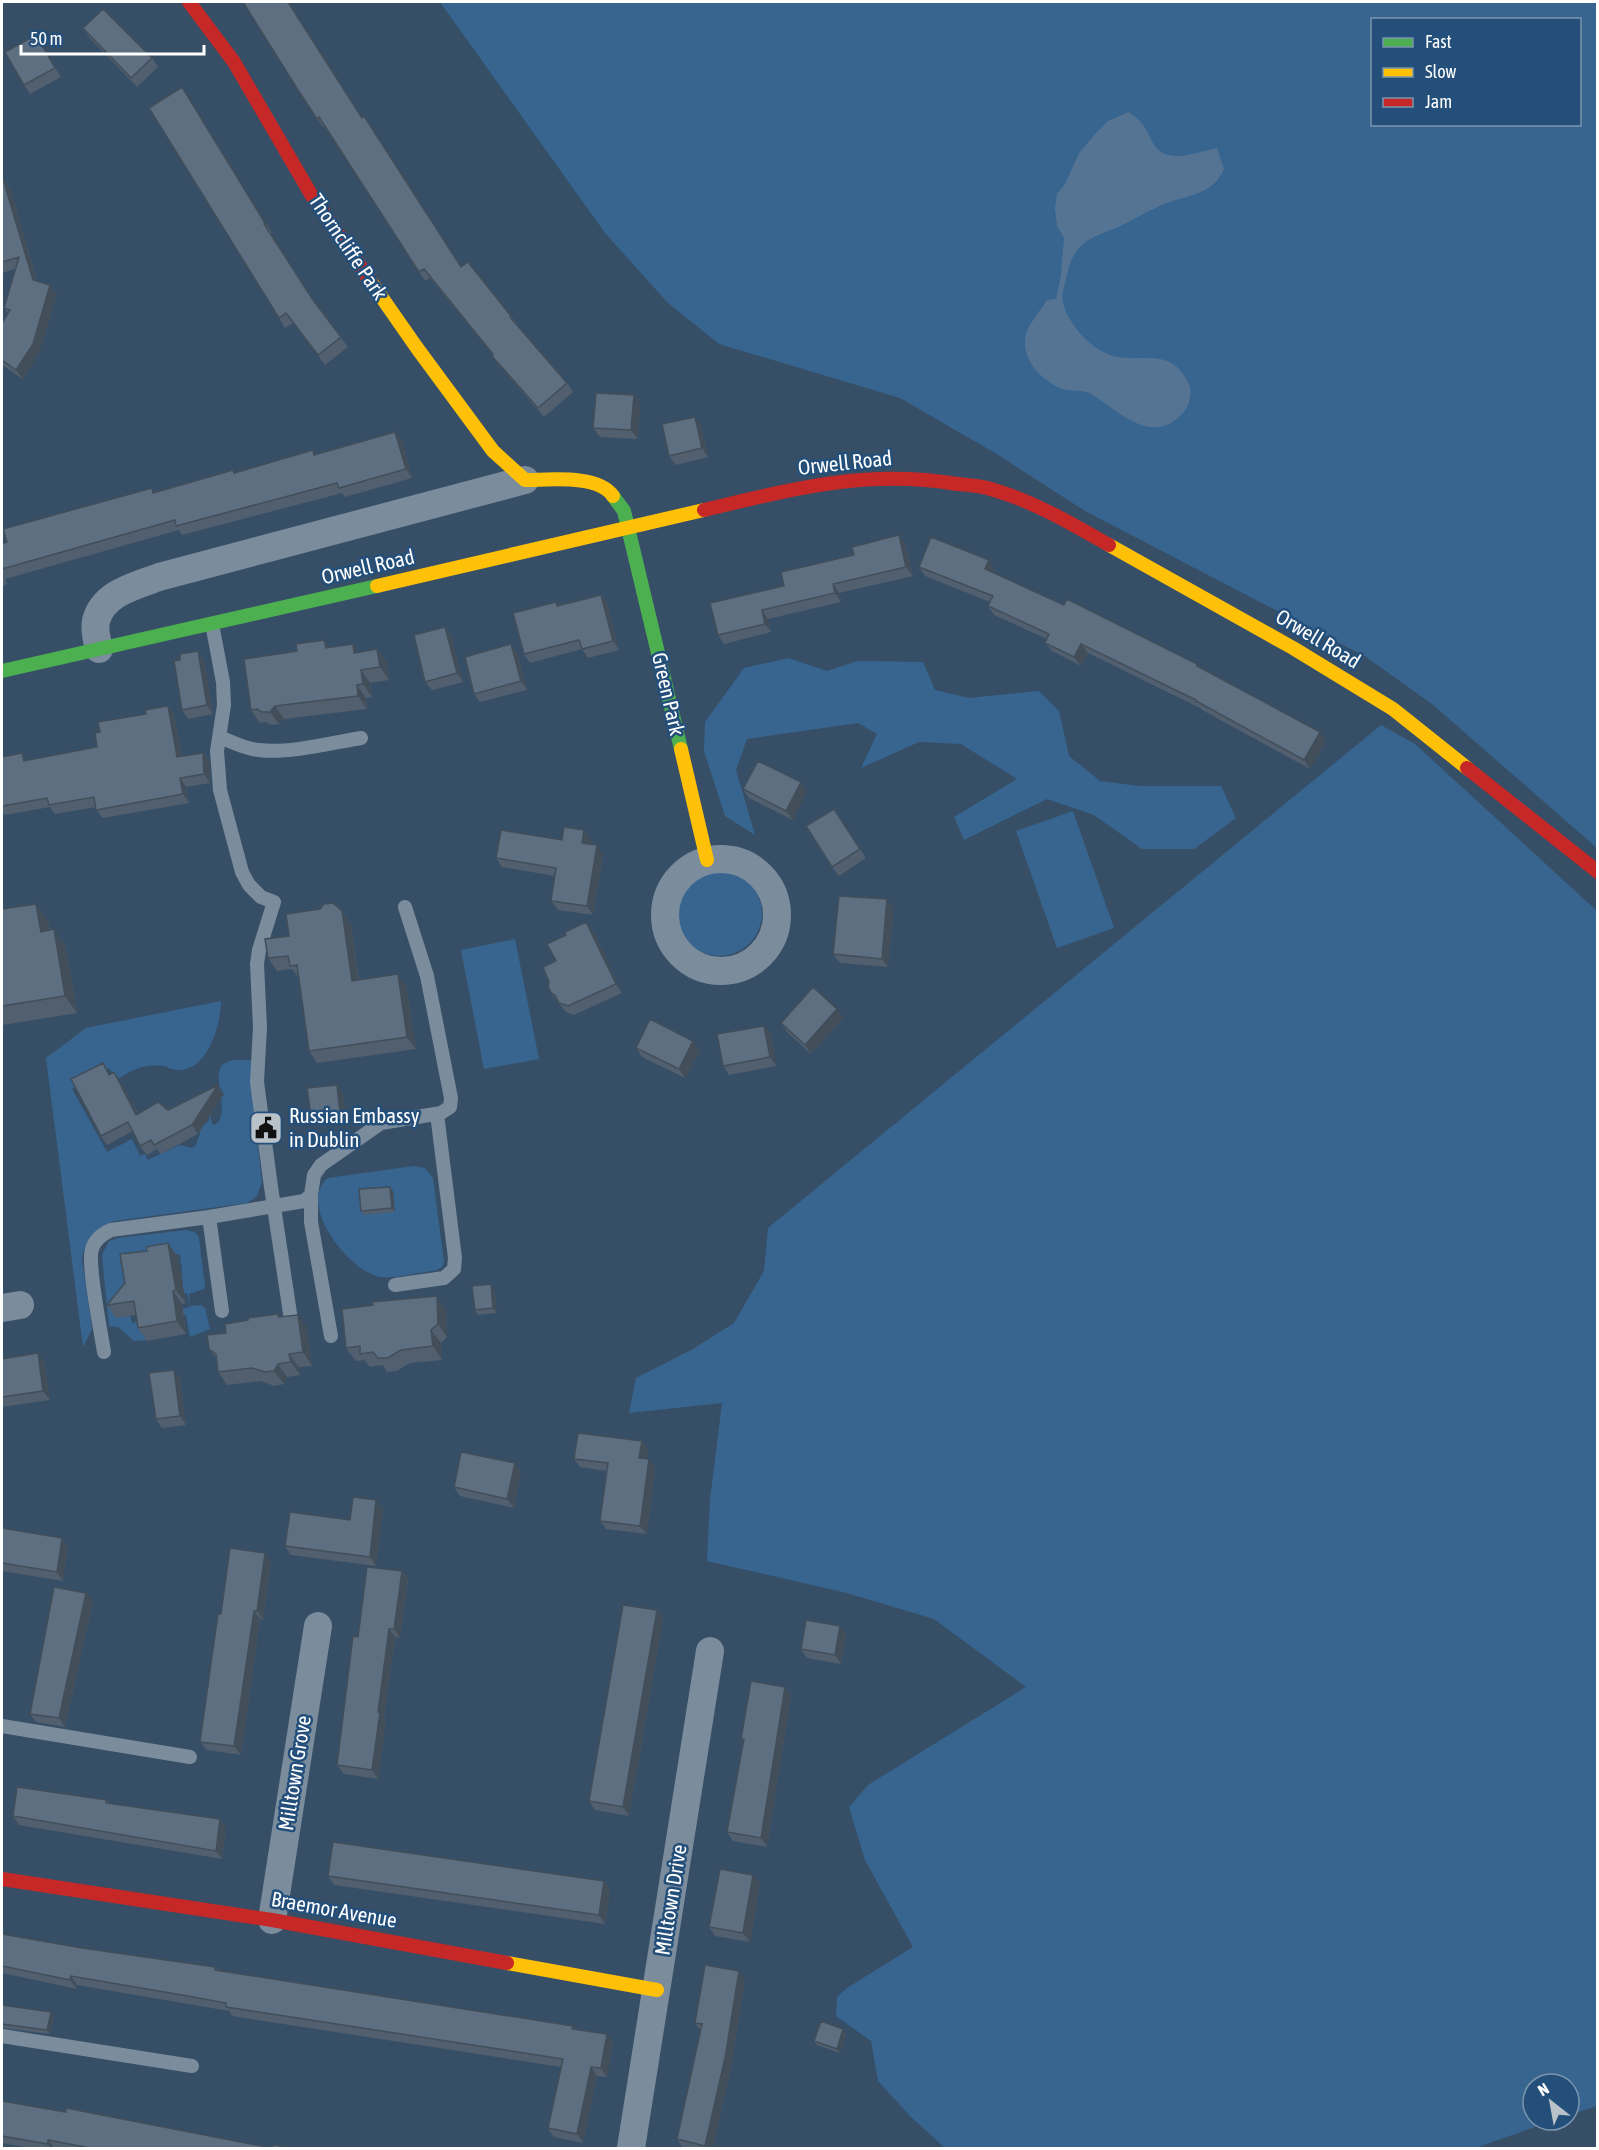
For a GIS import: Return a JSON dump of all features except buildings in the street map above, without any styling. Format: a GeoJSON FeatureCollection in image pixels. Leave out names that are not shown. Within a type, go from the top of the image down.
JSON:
{"type":"FeatureCollection","features":[{"type":"Feature","properties":{"kind":"street","name":"Thorncliffe Park"},"geometry":{"type":"LineString","coordinates":[[189,2],[234,62],[312,196],[417,348],[493,451],[525,480]]}},
{"type":"Feature","properties":{"kind":"street","name":"Orwell Road"},"geometry":{"type":"LineString","coordinates":[[2,671],[629,529],[800,487],[854,479],[903,478],[942,481],[992,489],[1046,510],[1293,648],[1393,709],[1598,872]]}},
{"type":"Feature","properties":{"kind":"street"},"geometry":{"type":"LineString","coordinates":[[99,649],[96,622],[104,604],[120,592],[159,577],[525,480],[588,481],[609,490],[624,511],[629,529]]}},
{"type":"Feature","properties":{"kind":"street","name":"Green Park"},"geometry":{"type":"LineString","coordinates":[[629,529],[707,860]]}},
{"type":"Feature","properties":{"kind":"street","name":"Milltown Grove"},"geometry":{"type":"LineString","coordinates":[[272,1920],[318,1626]]}},
{"type":"Feature","properties":{"kind":"street","name":"Milltown Drive"},"geometry":{"type":"LineString","coordinates":[[631,2148],[710,1651]]}},
{"type":"Feature","properties":{"kind":"street","name":"Braemor Avenue"},"geometry":{"type":"LineString","coordinates":[[2,1879],[272,1920],[657,1990]]}},
{"type":"Feature","properties":{"kind":"lane"},"geometry":{"type":"LineString","coordinates":[[212,624],[223,682],[224,705],[218,772],[220,790],[242,872],[249,885],[261,897],[274,902],[257,964],[260,1027],[257,1082],[291,1320]]}},
{"type":"Feature","properties":{"kind":"lane"},"geometry":{"type":"LineString","coordinates":[[220,737],[244,747],[259,750],[276,750],[361,738]]}},
{"type":"Feature","properties":{"kind":"lane"},"geometry":{"type":"LineString","coordinates":[[331,1336],[311,1222],[314,1175],[321,1165],[337,1152],[381,1123],[437,1114],[450,1107],[451,1098],[428,976],[405,907]]}},
{"type":"Feature","properties":{"kind":"lane"},"geometry":{"type":"LineString","coordinates":[[395,1285],[444,1278],[454,1269],[455,1258],[437,1114]]}},
{"type":"Feature","properties":{"kind":"lane"},"geometry":{"type":"LineString","coordinates":[[104,1352],[90,1258],[96,1241],[101,1235],[111,1230],[304,1201],[311,1195]]}},
{"type":"Feature","properties":{"kind":"lane"},"geometry":{"type":"LineString","coordinates":[[209,1217],[222,1311]]}},
{"type":"Feature","properties":{"kind":"lane"},"geometry":{"type":"LineString","coordinates":[[2,1726],[190,1757]]}},
{"type":"Feature","properties":{"kind":"lane"},"geometry":{"type":"LineString","coordinates":[[2,2036],[192,2067]]}},
{"type":"Feature","properties":{"kind":"shaded area"},"geometry":{"type":"Polygon","coordinates":[[[440,2],[1597,2],[1597,848],[1432,704],[1366,657],[1085,511],[995,453],[900,398],[719,344],[668,303],[605,233],[440,2]]]}},
{"type":"Feature","properties":{"kind":"shaded area"},"geometry":{"type":"Polygon","coordinates":[[[1129,112],[1141,122],[1157,149],[1164,154],[1181,156],[1217,148],[1224,169],[1215,183],[1203,191],[1159,206],[1084,243],[1073,257],[1064,286],[1063,303],[1070,319],[1095,347],[1110,355],[1164,360],[1174,364],[1182,372],[1190,389],[1188,404],[1182,414],[1170,423],[1158,427],[1147,426],[1123,416],[1088,392],[1064,389],[1052,384],[1032,365],[1025,349],[1027,331],[1047,300],[1056,299],[1061,275],[1064,238],[1057,226],[1055,208],[1057,194],[1065,184],[1079,153],[1096,133],[1108,121],[1129,112]]]}},
{"type":"Feature","properties":{"kind":"shaded area"},"geometry":{"type":"Polygon","coordinates":[[[788,658],[827,671],[858,661],[923,662],[935,690],[969,698],[1039,691],[1059,711],[1069,756],[1100,781],[1139,786],[1221,786],[1236,818],[1194,849],[1142,849],[1094,815],[1047,799],[964,840],[954,817],[1017,779],[961,744],[919,742],[861,768],[877,734],[858,723],[747,739],[736,770],[755,835],[725,816],[704,751],[705,722],[744,668],[788,658]]]}},
{"type":"Feature","properties":{"kind":"shaded area"},"geometry":{"type":"Polygon","coordinates":[[[1381,725],[1415,744],[1597,911],[1597,2106],[1581,2111],[1581,2072],[1521,2072],[1521,2132],[1475,2148],[945,2148],[910,2116],[878,2081],[871,2041],[836,2016],[837,1997],[847,1988],[913,1947],[865,1860],[849,1807],[868,1785],[1026,1687],[934,1619],[847,1593],[707,1561],[710,1500],[722,1403],[629,1413],[636,1378],[693,1349],[734,1323],[764,1271],[768,1228],[1381,725]]]}},
{"type":"Feature","properties":{"kind":"shaded area"},"geometry":{"type":"Polygon","coordinates":[[[1073,811],[1114,928],[1057,948],[1016,831],[1073,811]]]}},
{"type":"Feature","properties":{"kind":"shaded area"},"geometry":{"type":"Polygon","coordinates":[[[719,870],[743,877],[755,889],[762,913],[755,937],[743,949],[719,956],[695,949],[683,937],[676,913],[683,889],[695,877],[719,870]]]}},
{"type":"Feature","properties":{"kind":"shaded area"},"geometry":{"type":"Polygon","coordinates":[[[515,939],[539,1059],[484,1069],[461,950],[515,939]]]}},
{"type":"Feature","properties":{"kind":"shaded area"},"geometry":{"type":"Polygon","coordinates":[[[221,1001],[211,1045],[205,1055],[188,1069],[174,1070],[164,1066],[144,1067],[133,1070],[116,1080],[109,1068],[72,1089],[107,1152],[132,1139],[140,1156],[145,1154],[148,1160],[180,1145],[192,1148],[196,1145],[200,1134],[198,1128],[208,1122],[210,1115],[212,1124],[215,1125],[220,1119],[222,1103],[219,1084],[220,1068],[231,1061],[254,1060],[256,1131],[262,1182],[257,1196],[247,1203],[115,1221],[97,1231],[85,1246],[82,1260],[92,1329],[83,1347],[46,1058],[86,1028],[221,1001]]]}},
{"type":"Feature","properties":{"kind":"shaded area"},"geometry":{"type":"Polygon","coordinates":[[[414,1166],[425,1168],[433,1178],[444,1262],[442,1267],[437,1270],[393,1277],[381,1277],[368,1273],[342,1251],[330,1235],[322,1219],[318,1203],[320,1189],[328,1178],[414,1166]]]}},
{"type":"Feature","properties":{"kind":"shaded area"},"geometry":{"type":"Polygon","coordinates":[[[187,1230],[196,1233],[199,1238],[205,1287],[189,1294],[190,1306],[201,1305],[205,1308],[210,1329],[190,1337],[186,1315],[176,1316],[176,1310],[190,1307],[187,1293],[179,1294],[183,1282],[180,1254],[152,1257],[127,1303],[132,1323],[143,1321],[146,1340],[134,1341],[118,1327],[109,1326],[102,1255],[109,1241],[187,1230]]]}},
{"type":"Feature","properties":{"kind":"traffic: fast"},"geometry":{"type":"LineString","coordinates":[[613,496],[624,511],[681,749]]}},
{"type":"Feature","properties":{"kind":"traffic: fast"},"geometry":{"type":"LineString","coordinates":[[2,671],[377,586]]}},
{"type":"Feature","properties":{"kind":"traffic: slow"},"geometry":{"type":"LineString","coordinates":[[371,282],[493,451],[525,480],[585,481],[606,489],[613,496]]}},
{"type":"Feature","properties":{"kind":"traffic: slow"},"geometry":{"type":"LineString","coordinates":[[377,586],[704,510]]}},
{"type":"Feature","properties":{"kind":"traffic: slow"},"geometry":{"type":"LineString","coordinates":[[1109,545],[1293,648],[1393,709],[1467,768]]}},
{"type":"Feature","properties":{"kind":"traffic: slow"},"geometry":{"type":"LineString","coordinates":[[681,749],[707,860]]}},
{"type":"Feature","properties":{"kind":"traffic: slow"},"geometry":{"type":"LineString","coordinates":[[507,1963],[657,1990]]}},
{"type":"Feature","properties":{"kind":"traffic: jam"},"geometry":{"type":"LineString","coordinates":[[189,2],[234,62],[312,196],[371,282]]}},
{"type":"Feature","properties":{"kind":"traffic: jam"},"geometry":{"type":"LineString","coordinates":[[704,510],[829,484],[860,480],[923,480],[980,487],[1009,495],[1053,514],[1109,545]]}},
{"type":"Feature","properties":{"kind":"traffic: jam"},"geometry":{"type":"LineString","coordinates":[[1467,768],[1598,872]]}},
{"type":"Feature","properties":{"kind":"traffic: jam"},"geometry":{"type":"LineString","coordinates":[[2,1879],[272,1920],[507,1963]]}},
{"type":"Feature","properties":{"kind":"place","name":"Russian Embassy in Dublin"},"geometry":{"type":"Point","coordinates":[266,1128]}}]}
